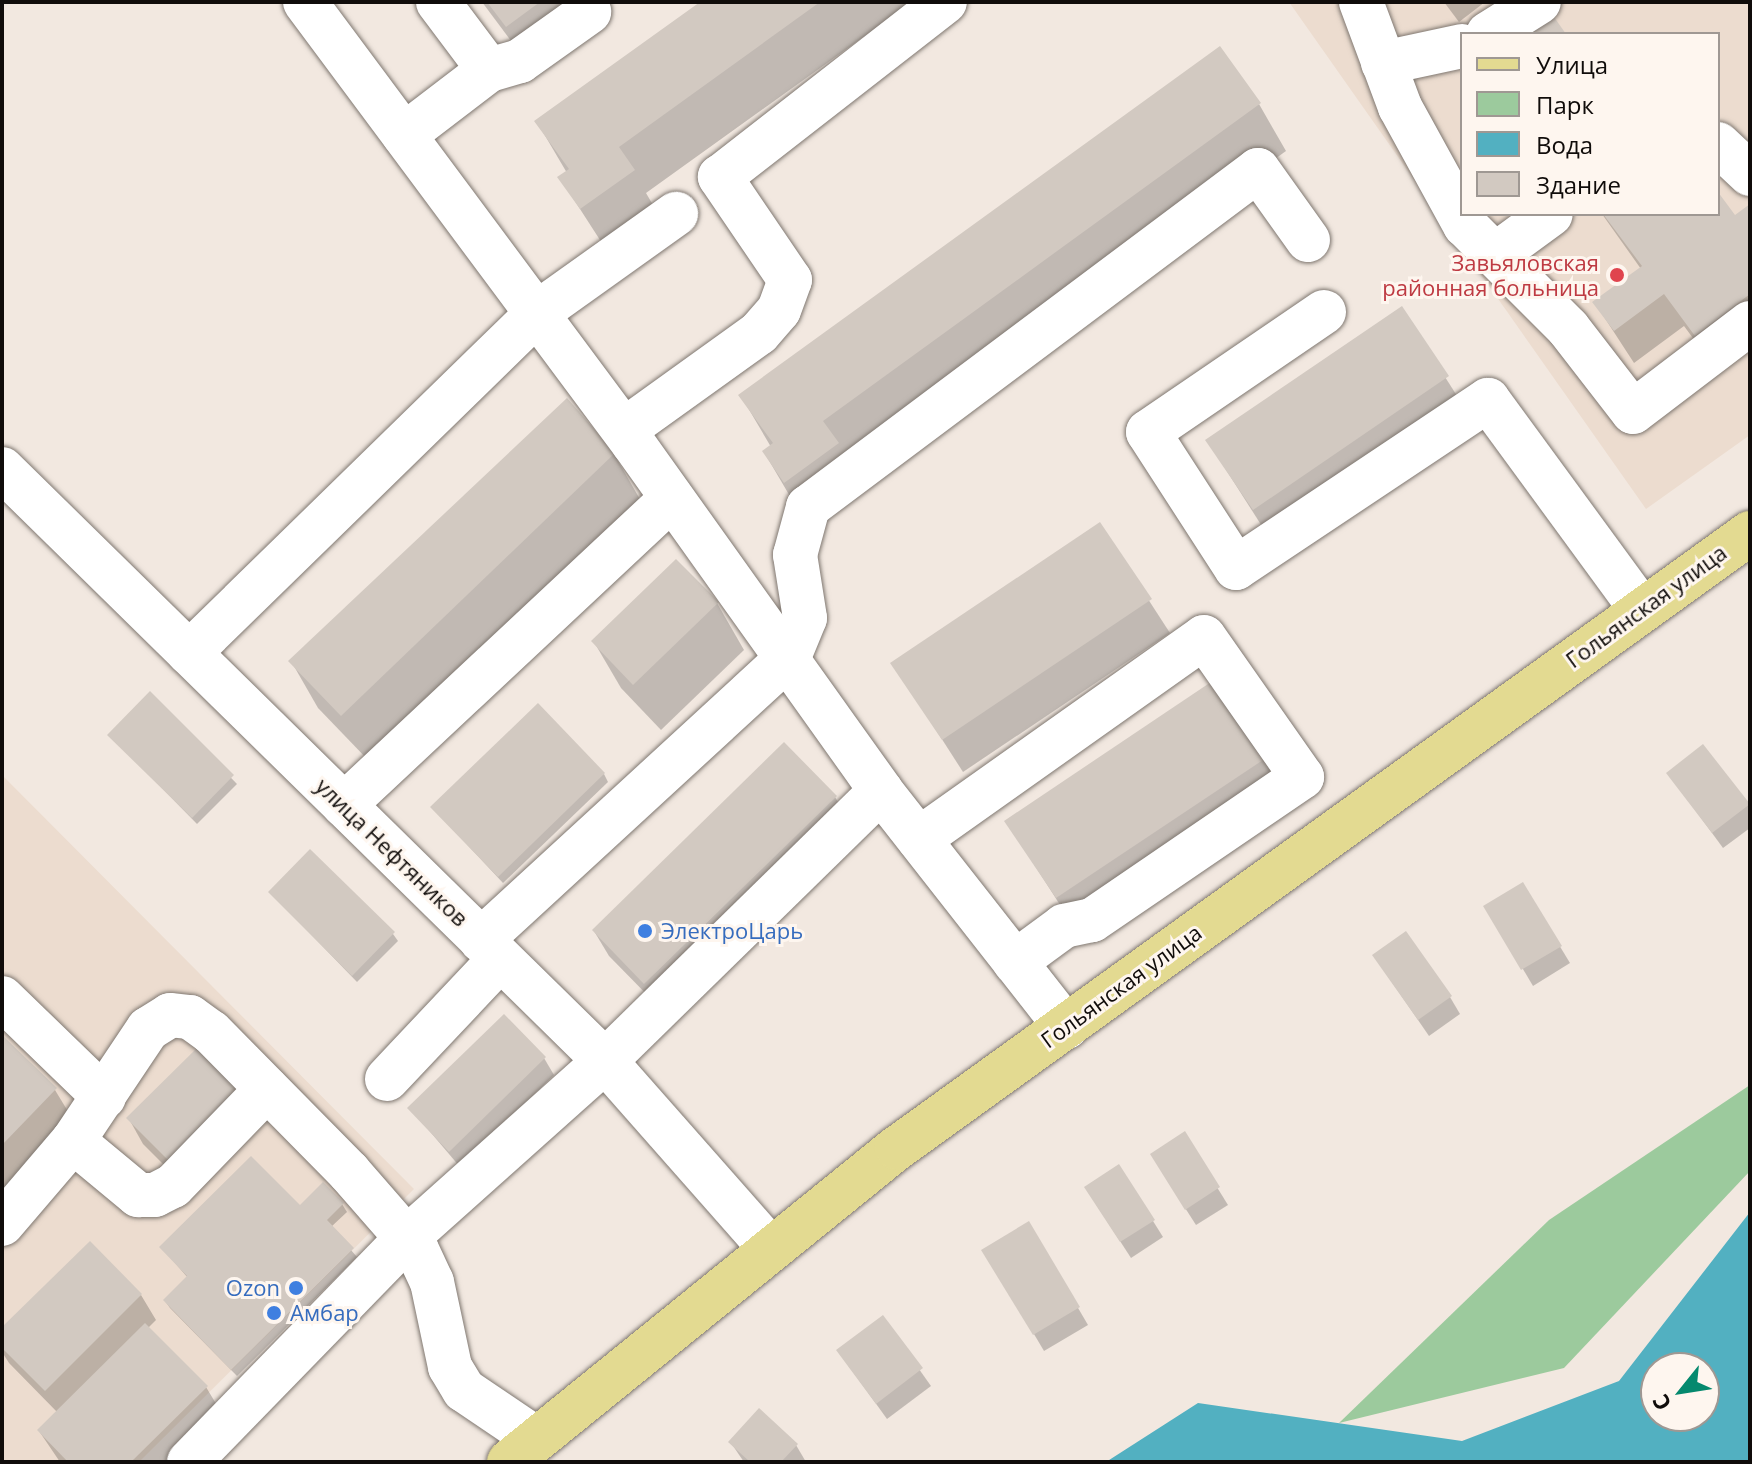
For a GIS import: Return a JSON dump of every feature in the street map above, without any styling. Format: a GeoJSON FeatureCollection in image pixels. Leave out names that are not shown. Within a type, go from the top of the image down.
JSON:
{"type":"FeatureCollection","features":[{"type":"Feature","properties":{"kind":"main road","name":"Гольянская улица"},"geometry":{"type":"LineString","coordinates":[[522,1450],[769,1247],[1066,1027],[1750,533]]}},
{"type":"Feature","properties":{"kind":"street"},"geometry":{"type":"LineString","coordinates":[[305,2],[624,430],[789,657],[881,791],[1066,1027]]}},
{"type":"Feature","properties":{"kind":"street"},"geometry":{"type":"LineString","coordinates":[[438,2],[489,70]]}},
{"type":"Feature","properties":{"kind":"street"},"geometry":{"type":"LineString","coordinates":[[624,430],[759,333],[790,280],[720,177],[945,2]]}},
{"type":"Feature","properties":{"kind":"street"},"geometry":{"type":"LineString","coordinates":[[1361,2],[1400,107],[1460,216]]}},
{"type":"Feature","properties":{"kind":"street"},"geometry":{"type":"LineString","coordinates":[[1490,32],[1539,2]]}},
{"type":"Feature","properties":{"kind":"street"},"geometry":{"type":"LineString","coordinates":[[404,135],[489,70],[520,61],[589,12]]}},
{"type":"Feature","properties":{"kind":"street"},"geometry":{"type":"LineString","coordinates":[[1383,63],[1460,48]]}},
{"type":"Feature","properties":{"kind":"street"},"geometry":{"type":"LineString","coordinates":[[1720,146],[1750,174]]}},
{"type":"Feature","properties":{"kind":"street"},"geometry":{"type":"LineString","coordinates":[[387,1079],[491,949],[789,657],[805,618],[795,555],[808,507],[1258,170],[1308,240]]}},
{"type":"Feature","properties":{"kind":"street"},"geometry":{"type":"LineString","coordinates":[[189,653],[537,313],[676,214]]}},
{"type":"Feature","properties":{"kind":"street"},"geometry":{"type":"LineString","coordinates":[[1460,216],[1465,225],[1568,328],[1633,412],[1750,323]]}},
{"type":"Feature","properties":{"kind":"street"},"geometry":{"type":"LineString","coordinates":[[1495,255],[1548,216]]}},
{"type":"Feature","properties":{"kind":"street"},"geometry":{"type":"LineString","coordinates":[[1324,312],[1148,432],[1236,568],[1488,400],[1641,609]]}},
{"type":"Feature","properties":{"kind":"street","name":"улица Нефтяников"},"geometry":{"type":"LineString","coordinates":[[2,469],[605,1061],[769,1247]]}},
{"type":"Feature","properties":{"kind":"street"},"geometry":{"type":"LineString","coordinates":[[344,805],[672,498]]}},
{"type":"Feature","properties":{"kind":"street"},"geometry":{"type":"LineString","coordinates":[[919,839],[1204,637],[1302,777],[1092,920],[1064,926],[1015,962]]}},
{"type":"Feature","properties":{"kind":"street"},"geometry":{"type":"LineString","coordinates":[[189,1462],[407,1238],[605,1061],[881,791]]}},
{"type":"Feature","properties":{"kind":"street"},"geometry":{"type":"LineString","coordinates":[[2,998],[104,1097]]}},
{"type":"Feature","properties":{"kind":"street"},"geometry":{"type":"LineString","coordinates":[[2,1224],[73,1141],[148,1029],[170,1015],[190,1017],[211,1032],[267,1089],[407,1238],[432,1282],[450,1367],[464,1390],[522,1450]]}},
{"type":"Feature","properties":{"kind":"street"},"geometry":{"type":"LineString","coordinates":[[73,1141],[138,1195],[155,1195],[173,1186],[267,1089]]}},
{"type":"Feature","properties":{"kind":"shaded area","name":"Завьяловская районная больница"},"geometry":{"type":"Polygon","coordinates":[[[1289,2],[1750,2],[1750,435],[1646,509],[1289,2]]]}},
{"type":"Feature","properties":{"kind":"shaded area"},"geometry":{"type":"Polygon","coordinates":[[[2,775],[414,1189],[139,1462],[2,1462],[2,775]]]}},
{"type":"Feature","properties":{"kind":"green space"},"geometry":{"type":"Polygon","coordinates":[[[1750,1085],[1750,1171],[1564,1368],[1339,1423],[1549,1220],[1750,1085]]]}},
{"type":"Feature","properties":{"kind":"water"},"geometry":{"type":"Polygon","coordinates":[[[1750,1212],[1750,1462],[1106,1462],[1198,1403],[1462,1441],[1619,1381],[1640,1354],[1640,1432],[1720,1432],[1720,1352],[1641,1352],[1750,1212]]]}},
{"type":"Feature","properties":{"kind":"building"},"geometry":{"type":"Polygon","coordinates":[[[487,2],[540,2],[506,27],[487,2]]]}},
{"type":"Feature","properties":{"kind":"building"},"geometry":{"type":"Polygon","coordinates":[[[700,2],[820,2],[619,147],[635,170],[580,209],[557,177],[569,169],[534,121],[700,2]]]}},
{"type":"Feature","properties":{"kind":"building"},"geometry":{"type":"Polygon","coordinates":[[[1547,7],[1565,32],[1514,32],[1547,7]]]}},
{"type":"Feature","properties":{"kind":"building"},"geometry":{"type":"Polygon","coordinates":[[[1220,46],[1261,103],[823,421],[839,443],[784,483],[762,451],[773,443],[738,395],[1220,46]]]}},
{"type":"Feature","properties":{"kind":"building"},"geometry":{"type":"Polygon","coordinates":[[[1720,195],[1735,215],[1750,204],[1750,294],[1695,336],[1664,294],[1614,331],[1592,302],[1642,266],[1604,216],[1720,216],[1720,195]]]}},
{"type":"Feature","properties":{"kind":"building"},"geometry":{"type":"Polygon","coordinates":[[[1402,306],[1449,376],[1253,510],[1205,440],[1402,306]]]}},
{"type":"Feature","properties":{"kind":"building"},"geometry":{"type":"Polygon","coordinates":[[[567,398],[615,453],[341,716],[288,661],[567,398]]]}},
{"type":"Feature","properties":{"kind":"building"},"geometry":{"type":"Polygon","coordinates":[[[1100,522],[1152,599],[942,740],[890,663],[1100,522]]]}},
{"type":"Feature","properties":{"kind":"building"},"geometry":{"type":"Polygon","coordinates":[[[676,559],[719,602],[633,685],[591,641],[676,559]]]}},
{"type":"Feature","properties":{"kind":"building"},"geometry":{"type":"Polygon","coordinates":[[[1214,680],[1266,758],[1056,898],[1004,821],[1214,680]]]}},
{"type":"Feature","properties":{"kind":"building"},"geometry":{"type":"Polygon","coordinates":[[[150,691],[234,775],[192,818],[107,735],[150,691]]]}},
{"type":"Feature","properties":{"kind":"building"},"geometry":{"type":"Polygon","coordinates":[[[538,703],[605,773],[498,877],[430,807],[538,703]]]}},
{"type":"Feature","properties":{"kind":"building"},"geometry":{"type":"Polygon","coordinates":[[[784,742],[837,796],[644,984],[592,930],[784,742]]]}},
{"type":"Feature","properties":{"kind":"building"},"geometry":{"type":"Polygon","coordinates":[[[1703,744],[1750,804],[1712,833],[1666,773],[1703,744]]]}},
{"type":"Feature","properties":{"kind":"building"},"geometry":{"type":"Polygon","coordinates":[[[310,849],[395,932],[352,976],[268,892],[310,849]]]}},
{"type":"Feature","properties":{"kind":"building"},"geometry":{"type":"Polygon","coordinates":[[[1523,882],[1562,946],[1521,970],[1483,906],[1523,882]]]}},
{"type":"Feature","properties":{"kind":"building"},"geometry":{"type":"Polygon","coordinates":[[[1406,931],[1452,996],[1418,1020],[1372,955],[1406,931]]]}},
{"type":"Feature","properties":{"kind":"building"},"geometry":{"type":"Polygon","coordinates":[[[504,1014],[546,1057],[449,1152],[407,1108],[504,1014]]]}},
{"type":"Feature","properties":{"kind":"building"},"geometry":{"type":"Polygon","coordinates":[[[2,1035],[57,1088],[2,1145],[2,1035]]]}},
{"type":"Feature","properties":{"kind":"building"},"geometry":{"type":"Polygon","coordinates":[[[199,1046],[247,1094],[174,1166],[126,1118],[199,1046]]]}},
{"type":"Feature","properties":{"kind":"building"},"geometry":{"type":"Polygon","coordinates":[[[1185,1131],[1220,1187],[1185,1210],[1150,1154],[1185,1131]]]}},
{"type":"Feature","properties":{"kind":"building"},"geometry":{"type":"Polygon","coordinates":[[[251,1156],[300,1205],[323,1182],[344,1203],[327,1220],[354,1248],[231,1370],[163,1300],[187,1276],[159,1247],[251,1156]]]}},
{"type":"Feature","properties":{"kind":"building"},"geometry":{"type":"Polygon","coordinates":[[[1119,1164],[1155,1220],[1120,1242],[1084,1187],[1119,1164]]]}},
{"type":"Feature","properties":{"kind":"building"},"geometry":{"type":"Polygon","coordinates":[[[1029,1221],[1080,1307],[1033,1335],[981,1250],[1029,1221]]]}},
{"type":"Feature","properties":{"kind":"building"},"geometry":{"type":"Polygon","coordinates":[[[90,1241],[142,1294],[45,1391],[2,1348],[2,1327],[90,1241]]]}},
{"type":"Feature","properties":{"kind":"building"},"geometry":{"type":"Polygon","coordinates":[[[883,1315],[923,1368],[876,1404],[836,1350],[883,1315]]]}},
{"type":"Feature","properties":{"kind":"building"},"geometry":{"type":"Polygon","coordinates":[[[145,1323],[208,1386],[131,1462],[68,1462],[37,1430],[145,1323]]]}},
{"type":"Feature","properties":{"kind":"building"},"geometry":{"type":"Polygon","coordinates":[[[759,1408],[798,1444],[781,1462],[750,1462],[728,1442],[759,1408]]]}},
{"type":"Feature","properties":{"kind":"place","name":"Завьяловская районная больница"},"geometry":{"type":"Point","coordinates":[1617,275]}},
{"type":"Feature","properties":{"kind":"place","name":"ЭлектроЦарь"},"geometry":{"type":"Point","coordinates":[645,931]}},
{"type":"Feature","properties":{"kind":"place","name":"Ozon"},"geometry":{"type":"Point","coordinates":[296,1288]}},
{"type":"Feature","properties":{"kind":"place","name":"Амбар"},"geometry":{"type":"Point","coordinates":[274,1313]}}]}
